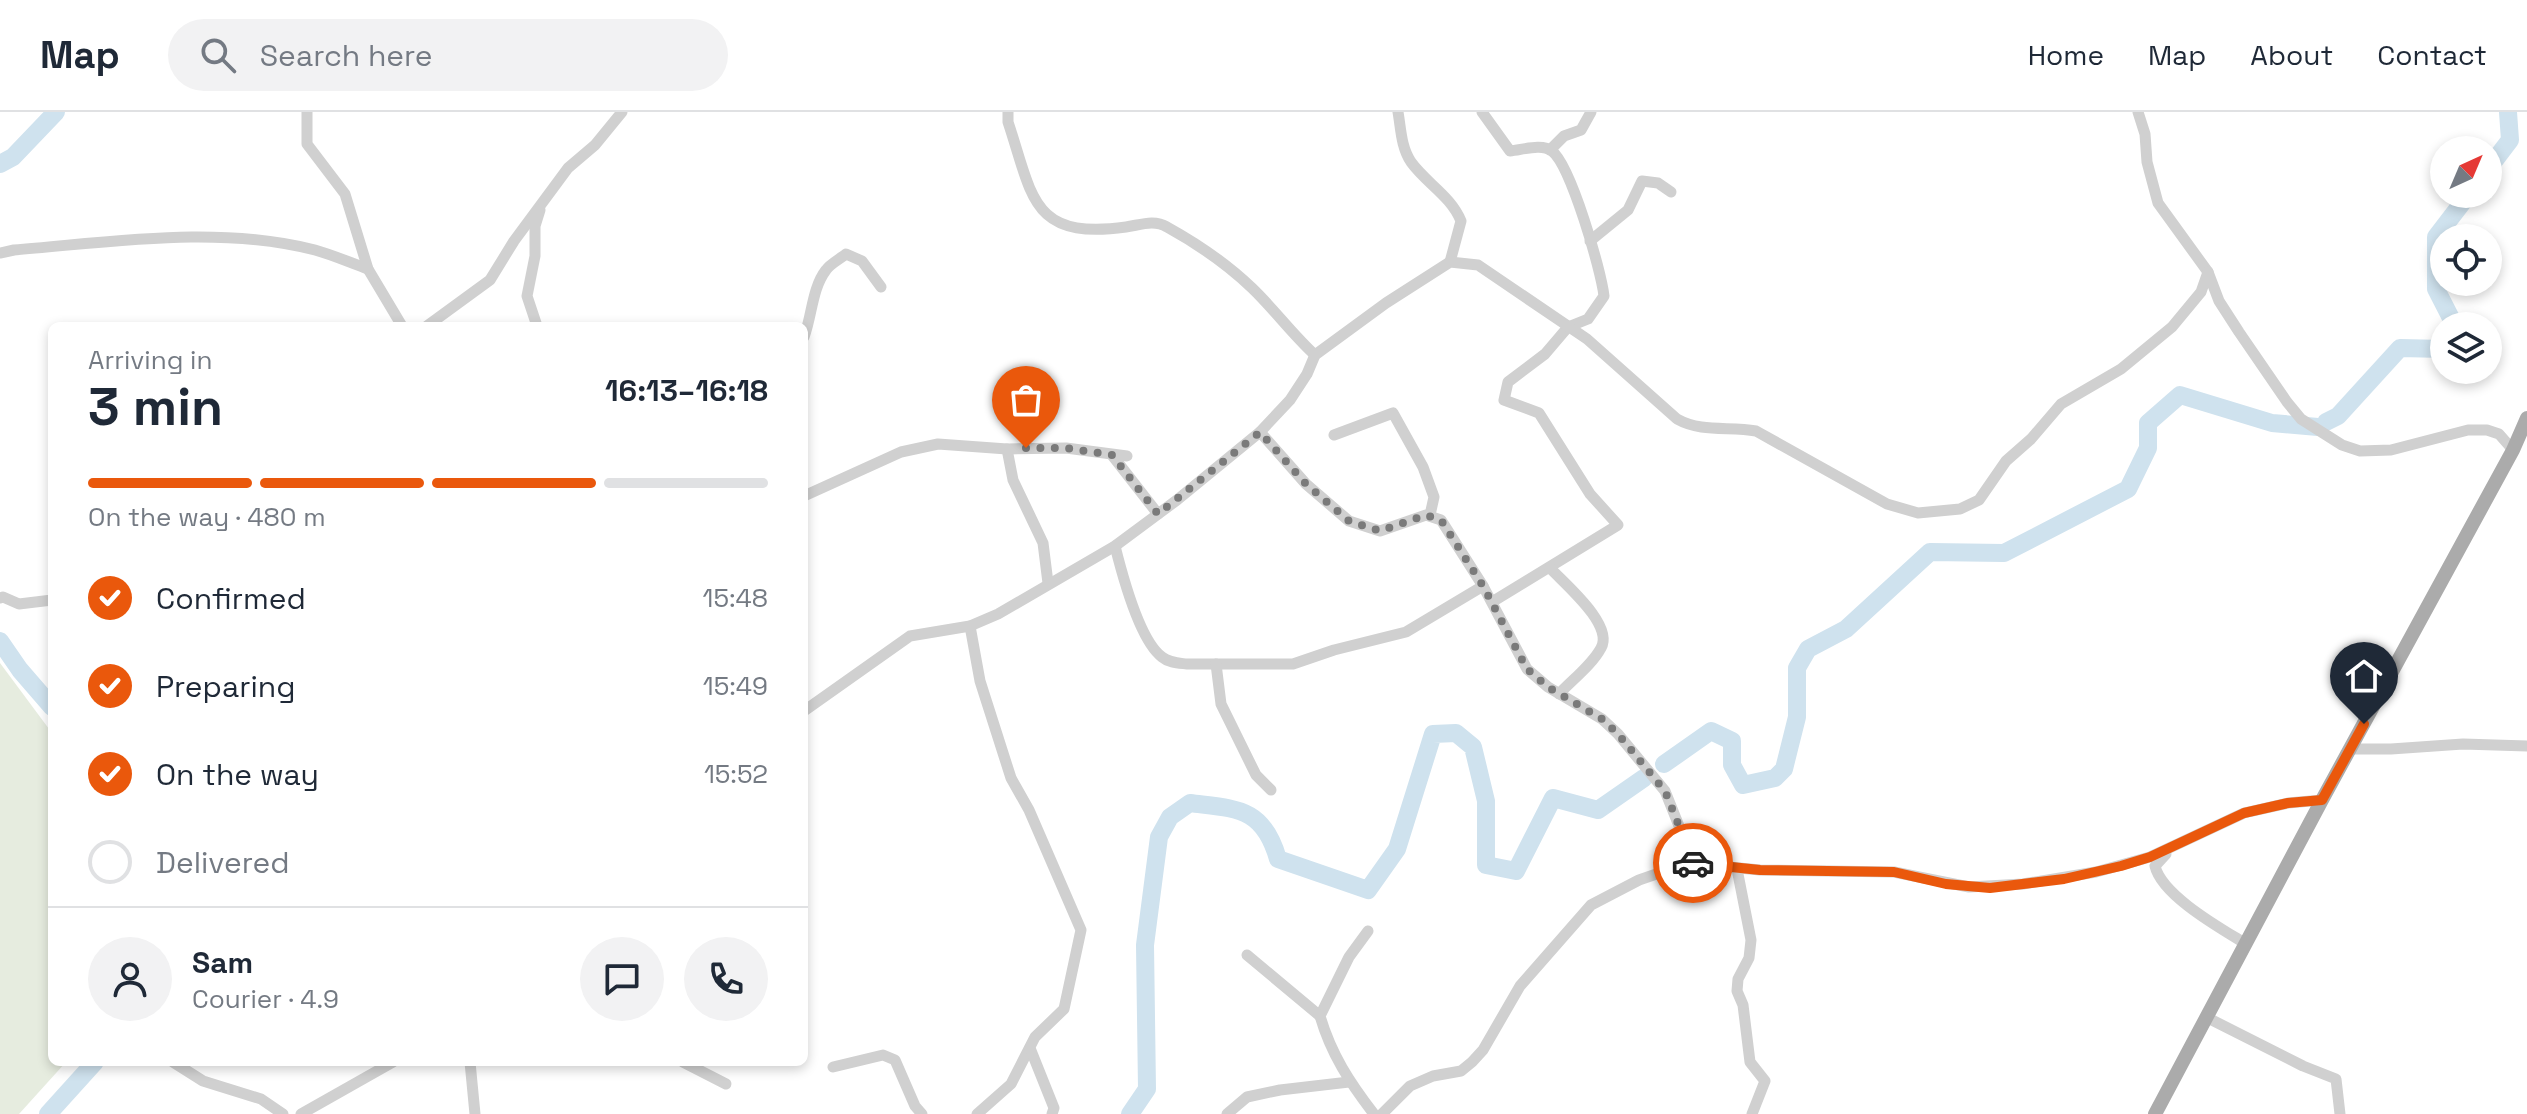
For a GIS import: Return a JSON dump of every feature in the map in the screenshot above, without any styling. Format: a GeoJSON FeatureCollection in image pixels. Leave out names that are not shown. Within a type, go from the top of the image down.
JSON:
{"type":"FeatureCollection","features":[{"type":"Feature","properties":{"kind":"main road"},"geometry":{"type":"LineString","coordinates":[[2155,1114],[2513,450],[2527,418]]}},
{"type":"Feature","properties":{"kind":"street"},"geometry":{"type":"LineString","coordinates":[[307,112],[307,144],[345,194],[368,269],[400,322]]}},
{"type":"Feature","properties":{"kind":"street"},"geometry":{"type":"LineString","coordinates":[[432,322],[490,280],[514,241],[576,159],[595,145],[622,112]]}},
{"type":"Feature","properties":{"kind":"street"},"geometry":{"type":"LineString","coordinates":[[1008,112],[1008,122],[1035,201],[1057,223],[1089,230],[1152,222],[1164,225],[1252,287],[1315,355]]}},
{"type":"Feature","properties":{"kind":"street"},"geometry":{"type":"LineString","coordinates":[[1398,112],[1402,138],[1412,163],[1451,203],[1461,221],[1450,262]]}},
{"type":"Feature","properties":{"kind":"street"},"geometry":{"type":"LineString","coordinates":[[1482,112],[1510,151],[1544,147],[1550,150],[1567,173],[1601,268],[1604,296],[1588,319],[1568,327],[1545,354],[1508,382],[1504,400],[1539,413],[1590,494],[1618,525],[1492,602]]}},
{"type":"Feature","properties":{"kind":"street"},"geometry":{"type":"LineString","coordinates":[[1550,150],[1564,136],[1581,130],[1591,112]]}},
{"type":"Feature","properties":{"kind":"street"},"geometry":{"type":"LineString","coordinates":[[2138,112],[2158,203],[2208,272],[2219,301],[2301,419],[2319,432],[2360,451],[2391,450],[2468,430],[2487,430],[2499,434],[2513,450]]}},
{"type":"Feature","properties":{"kind":"street"},"geometry":{"type":"LineString","coordinates":[[1590,241],[1628,210],[1642,181],[1658,183],[1671,192]]}},
{"type":"Feature","properties":{"kind":"street"},"geometry":{"type":"LineString","coordinates":[[536,322],[527,296],[535,256],[535,226],[543,201]]}},
{"type":"Feature","properties":{"kind":"street"},"geometry":{"type":"LineString","coordinates":[[0,253],[195,236],[316,250],[368,269]]}},
{"type":"Feature","properties":{"kind":"street"},"geometry":{"type":"LineString","coordinates":[[808,326],[813,296],[826,269],[846,254],[862,261],[881,287]]}},
{"type":"Feature","properties":{"kind":"street"},"geometry":{"type":"LineString","coordinates":[[808,709],[910,636],[970,626],[998,614],[1115,546],[1260,432],[1290,400],[1315,355],[1386,303],[1450,262],[1478,265],[1587,339],[1677,419],[1691,427],[1756,431],[1887,504],[1918,513],[1960,509],[1979,500],[2006,461],[2031,439],[2061,404],[2121,369],[2172,327],[2201,292],[2208,272]]}},
{"type":"Feature","properties":{"kind":"street"},"geometry":{"type":"LineString","coordinates":[[1334,435],[1393,413],[1423,467],[1434,497],[1430,515]]}},
{"type":"Feature","properties":{"kind":"street"},"geometry":{"type":"LineString","coordinates":[[1260,432],[1306,484],[1349,521],[1380,531],[1430,515],[1441,520],[1483,586],[1527,669],[1559,694],[1602,719],[1665,791],[1681,831],[1688,863]]}},
{"type":"Feature","properties":{"kind":"street"},"geometry":{"type":"LineString","coordinates":[[808,494],[901,452],[938,444],[1007,449],[1056,448],[1127,456]]}},
{"type":"Feature","properties":{"kind":"street"},"geometry":{"type":"LineString","coordinates":[[1007,449],[1013,480],[1043,543],[1048,583]]}},
{"type":"Feature","properties":{"kind":"street"},"geometry":{"type":"LineString","coordinates":[[1112,455],[1158,514]]}},
{"type":"Feature","properties":{"kind":"street"},"geometry":{"type":"LineString","coordinates":[[1115,546],[1142,629],[1160,657],[1170,662],[1293,664],[1406,632],[1483,586]]}},
{"type":"Feature","properties":{"kind":"street"},"geometry":{"type":"LineString","coordinates":[[1550,568],[1600,623],[1605,638],[1601,650],[1559,694]]}},
{"type":"Feature","properties":{"kind":"street"},"geometry":{"type":"LineString","coordinates":[[0,598],[19,604],[48,600]]}},
{"type":"Feature","properties":{"kind":"street"},"geometry":{"type":"LineString","coordinates":[[970,626],[980,681],[1011,778],[1029,810],[1081,930],[1064,1009],[1035,1037],[1011,1084],[977,1114]]}},
{"type":"Feature","properties":{"kind":"street"},"geometry":{"type":"LineString","coordinates":[[1216,664],[1221,704],[1256,775],[1271,790]]}},
{"type":"Feature","properties":{"kind":"street"},"geometry":{"type":"LineString","coordinates":[[2350,749],[2463,744],[2527,746]]}},
{"type":"Feature","properties":{"kind":"street"},"geometry":{"type":"LineString","coordinates":[[1382,1114],[1410,1086],[1433,1076],[1461,1071],[1472,1062],[1483,1050],[1520,986],[1591,905],[1639,880],[1688,863],[1737,869],[1894,872],[1946,884],[1990,888],[2096,872],[2150,857],[2244,813],[2288,803],[2322,800]]}},
{"type":"Feature","properties":{"kind":"street"},"geometry":{"type":"LineString","coordinates":[[2180,844],[2155,866],[2162,882],[2219,928],[2246,944]]}},
{"type":"Feature","properties":{"kind":"street"},"geometry":{"type":"LineString","coordinates":[[1737,869],[1751,940],[1749,958],[1738,979],[1737,991],[1743,1005],[1750,1062],[1765,1081],[1752,1114]]}},
{"type":"Feature","properties":{"kind":"street"},"geometry":{"type":"LineString","coordinates":[[1320,1016],[1349,957],[1368,931]]}},
{"type":"Feature","properties":{"kind":"street"},"geometry":{"type":"LineString","coordinates":[[1247,955],[1320,1016],[1328,1042],[1349,1082],[1374,1114]]}},
{"type":"Feature","properties":{"kind":"street"},"geometry":{"type":"LineString","coordinates":[[2206,1017],[2303,1066],[2336,1079],[2340,1114]]}},
{"type":"Feature","properties":{"kind":"street"},"geometry":{"type":"LineString","coordinates":[[1030,1048],[1054,1108],[1052,1114]]}},
{"type":"Feature","properties":{"kind":"street"},"geometry":{"type":"LineString","coordinates":[[833,1067],[883,1055],[895,1060],[915,1106],[922,1114]]}},
{"type":"Feature","properties":{"kind":"street"},"geometry":{"type":"LineString","coordinates":[[179,1066],[203,1081],[261,1099],[283,1114]]}},
{"type":"Feature","properties":{"kind":"street"},"geometry":{"type":"LineString","coordinates":[[301,1114],[386,1066]]}},
{"type":"Feature","properties":{"kind":"street"},"geometry":{"type":"LineString","coordinates":[[470,1066],[475,1114]]}},
{"type":"Feature","properties":{"kind":"street"},"geometry":{"type":"LineString","coordinates":[[691,1066],[726,1084]]}},
{"type":"Feature","properties":{"kind":"street"},"geometry":{"type":"LineString","coordinates":[[1227,1114],[1247,1097],[1349,1082]]}},
{"type":"Feature","properties":{"kind":"shaded area"},"geometry":{"type":"Polygon","coordinates":[[[0,663],[48,728],[48,1066],[62,1066],[19,1114],[0,1114],[0,663]]]}},
{"type":"Feature","properties":{"kind":"waterway"},"geometry":{"type":"LineString","coordinates":[[0,164],[13,157],[56,112]]}},
{"type":"Feature","properties":{"kind":"waterway"},"geometry":{"type":"LineString","coordinates":[[2502,151],[2510,140],[2508,112]]}},
{"type":"Feature","properties":{"kind":"waterway"},"geometry":{"type":"LineString","coordinates":[[2448,312],[2436,289],[2436,237],[2458,208]]}},
{"type":"Feature","properties":{"kind":"waterway"},"geometry":{"type":"LineString","coordinates":[[2326,422],[2338,416],[2400,348],[2430,349]]}},
{"type":"Feature","properties":{"kind":"waterway"},"geometry":{"type":"LineString","coordinates":[[1664,764],[1711,731],[1732,741],[1732,765],[1743,785],[1775,778],[1784,769],[1797,717],[1797,668],[1808,649],[1846,629],[1930,552],[2004,553],[2128,489],[2148,448],[2148,423],[2180,395],[2272,423],[2318,427]]}},
{"type":"Feature","properties":{"kind":"waterway"},"geometry":{"type":"LineString","coordinates":[[0,641],[48,702]]}},
{"type":"Feature","properties":{"kind":"waterway"},"geometry":{"type":"LineString","coordinates":[[1130,1114],[1147,1089],[1145,945],[1159,837],[1170,817],[1190,803],[1246,814],[1265,829],[1278,859],[1368,890],[1397,849],[1433,734],[1456,733],[1473,747],[1486,801],[1486,865],[1516,871],[1553,798],[1598,810],[1644,778]]}},
{"type":"Feature","properties":{"kind":"waterway"},"geometry":{"type":"LineString","coordinates":[[48,1114],[91,1066]]}},
{"type":"Feature","properties":{"kind":"way so far"},"geometry":{"type":"LineString","coordinates":[[1026,448],[1066,448],[1112,455],[1158,514],[1260,432],[1306,484],[1349,521],[1380,531],[1433,515],[1441,520],[1483,586],[1527,669],[1570,702],[1602,719],[1665,791],[1681,831],[1688,863],[1693,863]]}},
{"type":"Feature","properties":{"kind":"route"},"geometry":{"type":"LineString","coordinates":[[1693,863],[1737,869],[1894,872],[1946,884],[1990,888],[2064,879],[2150,857],[2244,813],[2288,803],[2322,800],[2364,724]]}}]}
